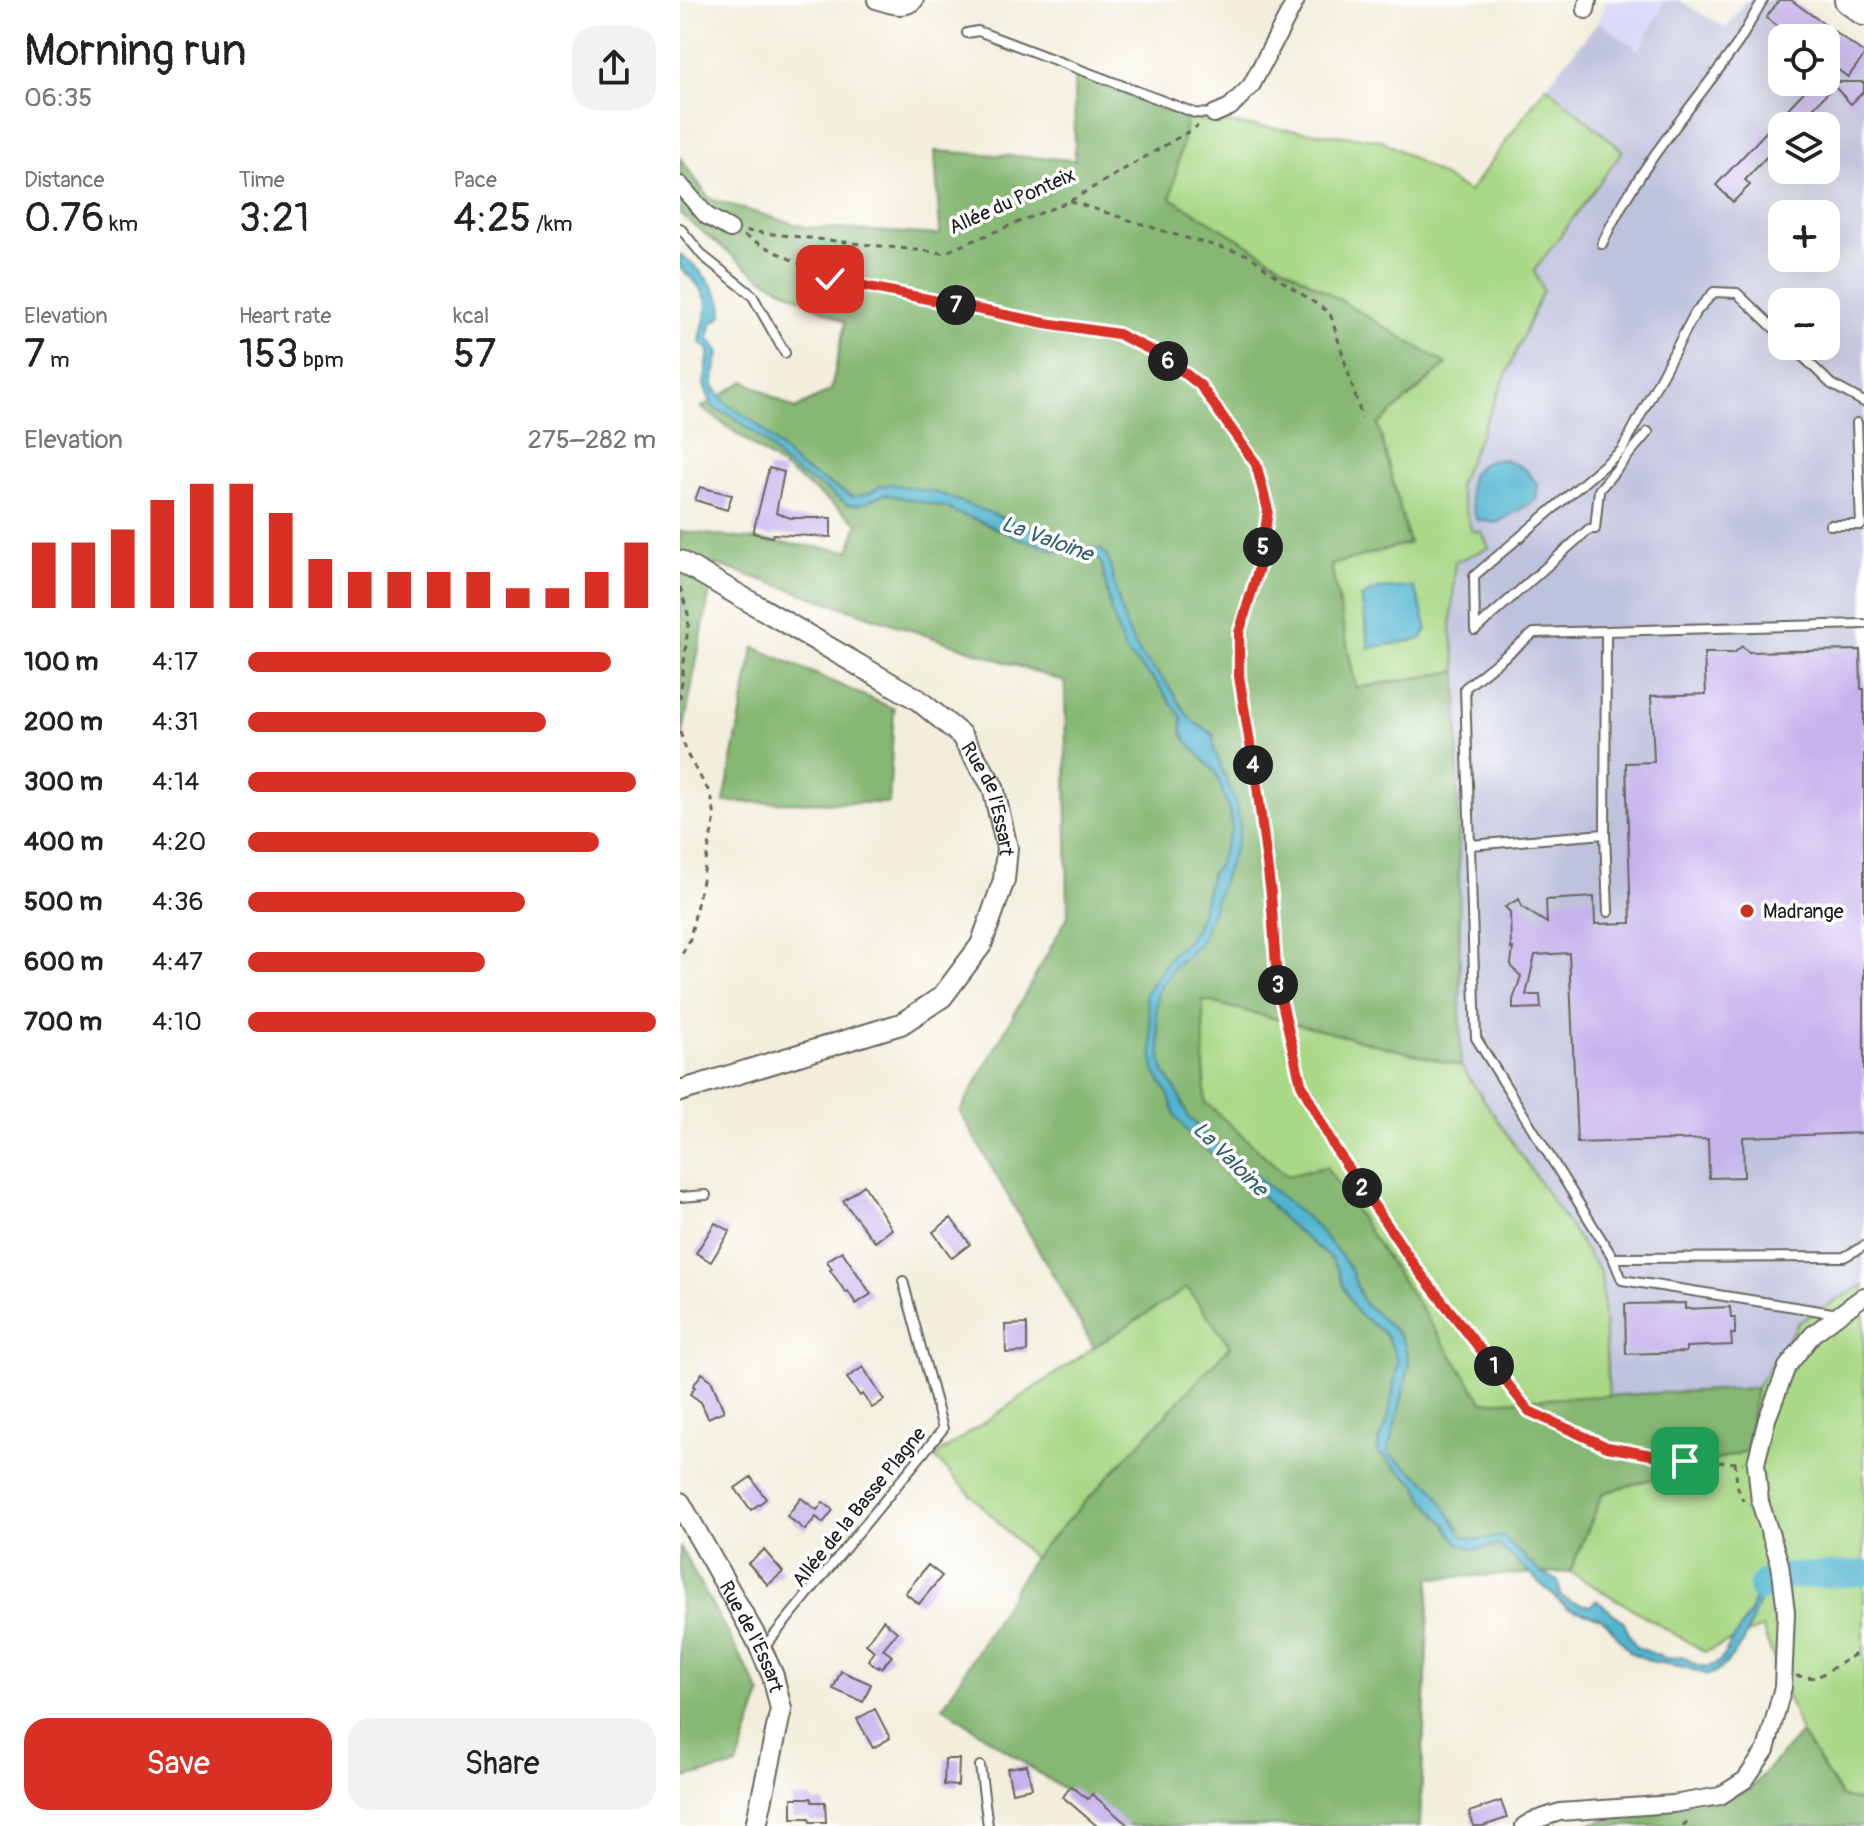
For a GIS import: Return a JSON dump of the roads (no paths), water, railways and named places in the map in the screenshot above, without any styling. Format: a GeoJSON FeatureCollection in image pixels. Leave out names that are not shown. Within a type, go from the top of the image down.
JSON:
{"type":"FeatureCollection","features":[{"type":"Feature","properties":{"kind":"main road"},"geometry":{"type":"LineString","coordinates":[[1848,0],[1864,12]]}},
{"type":"Feature","properties":{"kind":"street"},"geometry":{"type":"LineString","coordinates":[[876,0],[897,6],[911,4],[915,0]]}},
{"type":"Feature","properties":{"kind":"street"},"geometry":{"type":"LineString","coordinates":[[1214,114],[1230,107],[1251,86],[1296,0]]}},
{"type":"Feature","properties":{"kind":"street"},"geometry":{"type":"LineString","coordinates":[[680,185],[707,216],[730,229]]}},
{"type":"Feature","properties":{"kind":"street","name":"Rue de l'Essart"},"geometry":{"type":"LineString","coordinates":[[680,561],[917,699],[961,735],[993,787],[1007,848],[1004,880],[981,945],[942,997],[901,1024],[680,1091]]}},
{"type":"Feature","properties":{"kind":"street"},"geometry":{"type":"LineString","coordinates":[[1524,1826],[1560,1812],[1673,1804],[1720,1796],[1745,1780],[1766,1750],[1783,1687],[1786,1612],[1780,1564],[1760,1502],[1756,1463],[1767,1419],[1787,1367],[1813,1334],[1864,1296]]}},
{"type":"Feature","properties":{"kind":"street","name":"Rue de l'Essart"},"geometry":{"type":"LineString","coordinates":[[680,1503],[762,1651],[773,1676],[781,1709],[756,1826]]}},
{"type":"Feature","properties":{"kind":"lane"},"geometry":{"type":"LineString","coordinates":[[1602,244],[1645,165],[1740,40],[1763,0]]}},
{"type":"Feature","properties":{"kind":"lane"},"geometry":{"type":"LineString","coordinates":[[967,33],[978,31],[1195,113],[1214,114]]}},
{"type":"Feature","properties":{"kind":"lane"},"geometry":{"type":"LineString","coordinates":[[680,228],[703,256],[752,295],[785,353]]}},
{"type":"Feature","properties":{"kind":"lane"},"geometry":{"type":"LineString","coordinates":[[1648,432],[1599,490],[1595,529],[1589,529],[1475,630],[1474,576],[1622,450],[1695,313],[1714,292],[1737,293],[1768,323]]}},
{"type":"Feature","properties":{"kind":"lane"},"geometry":{"type":"LineString","coordinates":[[1806,360],[1831,384],[1864,402]]}},
{"type":"Feature","properties":{"kind":"lane"},"geometry":{"type":"LineString","coordinates":[[1830,525],[1861,525],[1857,423]]}},
{"type":"Feature","properties":{"kind":"lane"},"geometry":{"type":"LineString","coordinates":[[1840,1314],[1622,1280],[1613,1258],[1476,1038],[1465,688],[1534,633],[1864,624]]}},
{"type":"Feature","properties":{"kind":"lane"},"geometry":{"type":"LineString","coordinates":[[1606,632],[1605,834],[1608,912]]}},
{"type":"Feature","properties":{"kind":"lane"},"geometry":{"type":"LineString","coordinates":[[1470,845],[1605,834]]}},
{"type":"Feature","properties":{"kind":"lane"},"geometry":{"type":"LineString","coordinates":[[680,1197],[706,1195]]}},
{"type":"Feature","properties":{"kind":"lane"},"geometry":{"type":"LineString","coordinates":[[1613,1258],[1844,1257],[1864,1246]]}},
{"type":"Feature","properties":{"kind":"lane","name":"Allée de la Basse Plagne"},"geometry":{"type":"LineString","coordinates":[[762,1651],[943,1429],[903,1281]]}},
{"type":"Feature","properties":{"kind":"lane"},"geometry":{"type":"LineString","coordinates":[[980,1766],[988,1826]]}},
{"type":"Feature","properties":{"kind":"water"},"geometry":{"type":"Polygon","coordinates":[[[680,254],[708,281],[723,308],[722,315],[712,323],[709,339],[719,351],[714,387],[725,402],[757,424],[800,468],[853,497],[890,484],[941,494],[1081,548],[1101,549],[1107,556],[1124,620],[1135,644],[1191,718],[1213,734],[1214,749],[1237,807],[1240,829],[1237,842],[1201,941],[1176,965],[1158,991],[1156,1014],[1163,1070],[1188,1116],[1207,1137],[1313,1223],[1351,1270],[1363,1302],[1399,1334],[1405,1345],[1409,1366],[1388,1451],[1431,1485],[1463,1536],[1477,1540],[1503,1536],[1541,1573],[1556,1579],[1560,1595],[1564,1598],[1590,1606],[1596,1600],[1622,1620],[1636,1647],[1668,1659],[1682,1656],[1705,1667],[1720,1661],[1751,1611],[1759,1581],[1772,1573],[1773,1582],[1764,1590],[1743,1643],[1716,1672],[1708,1675],[1631,1653],[1601,1618],[1567,1608],[1499,1545],[1474,1549],[1458,1543],[1425,1501],[1417,1485],[1378,1453],[1398,1362],[1384,1333],[1357,1313],[1331,1259],[1284,1220],[1256,1189],[1194,1140],[1176,1117],[1168,1094],[1154,1071],[1145,994],[1171,955],[1194,930],[1211,874],[1217,867],[1232,827],[1215,771],[1186,740],[1182,733],[1182,718],[1156,682],[1125,652],[1098,559],[1070,555],[1016,537],[948,508],[885,494],[864,503],[847,504],[798,474],[748,428],[731,415],[713,408],[704,385],[709,352],[700,343],[706,300],[697,284],[680,268],[680,254]]]}},
{"type":"Feature","properties":{"kind":"water"},"geometry":{"type":"Polygon","coordinates":[[[1504,459],[1525,469],[1538,485],[1536,500],[1497,523],[1477,520],[1470,498],[1470,479],[1480,465],[1504,459]]]}},
{"type":"Feature","properties":{"kind":"water"},"geometry":{"type":"Polygon","coordinates":[[[1413,587],[1427,629],[1421,639],[1369,648],[1361,597],[1377,589],[1413,587]]]}},
{"type":"Feature","properties":{"kind":"waterway","name":"La Valoine"},"geometry":{"type":"LineString","coordinates":[[1761,1588],[1773,1577],[1864,1573]]}},
{"type":"Feature","properties":{"kind":"place","name":"Madrange"},"geometry":{"type":"Point","coordinates":[1747,911]}}]}
